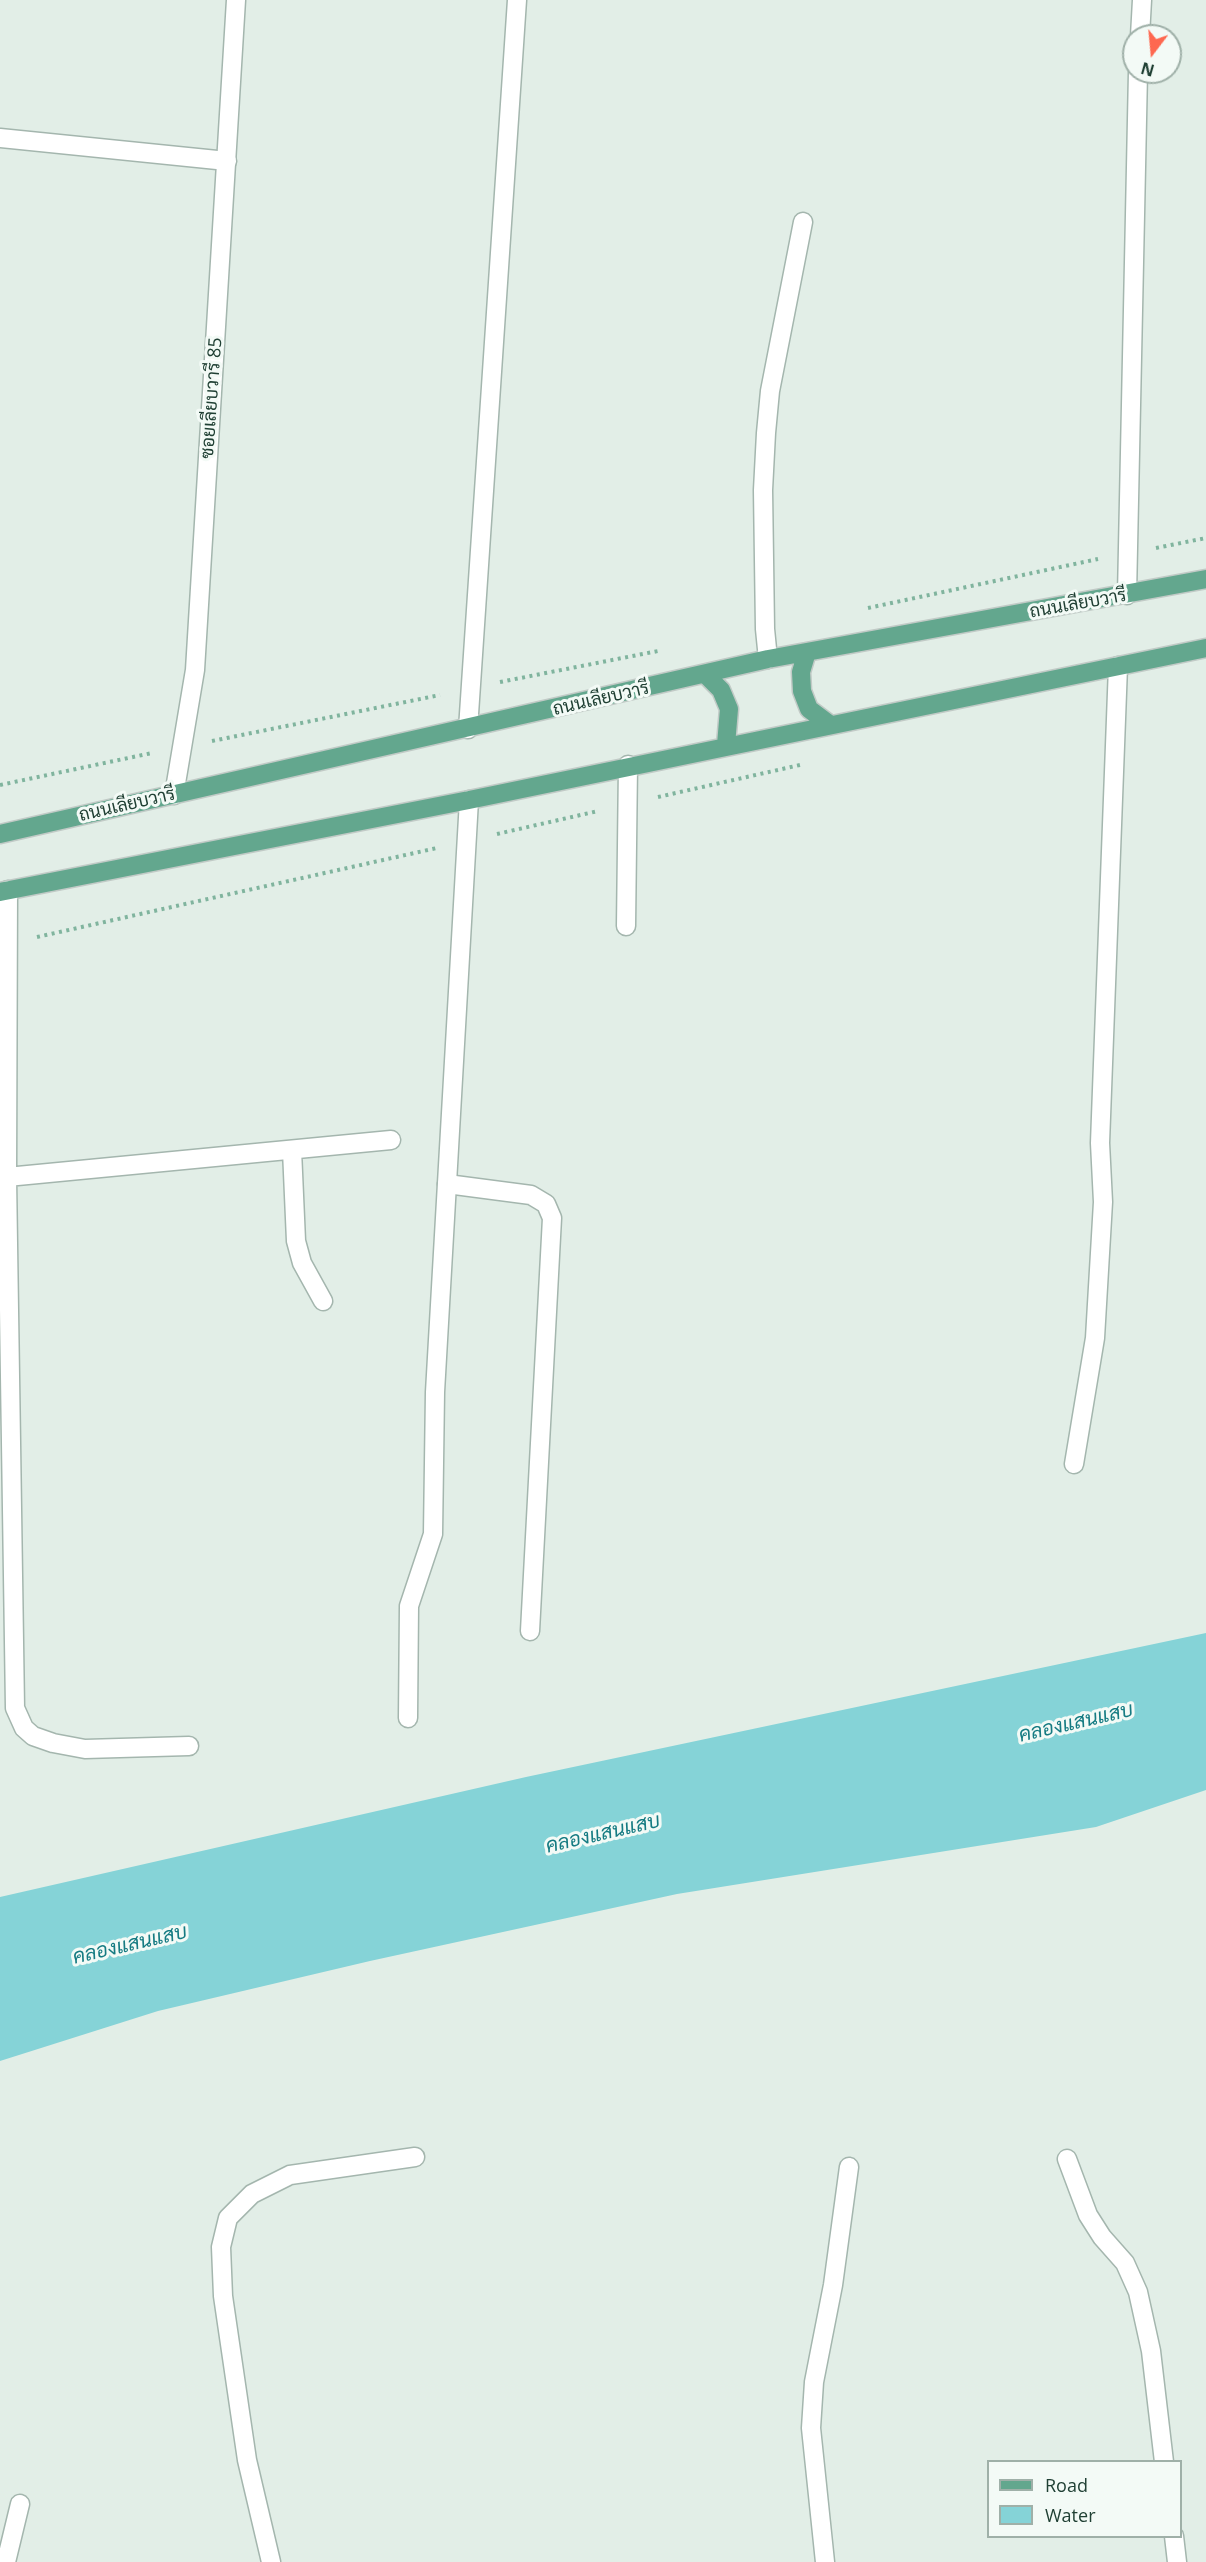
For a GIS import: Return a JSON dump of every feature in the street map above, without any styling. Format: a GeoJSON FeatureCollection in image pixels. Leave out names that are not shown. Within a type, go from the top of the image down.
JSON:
{"type":"FeatureCollection","features":[{"type":"Feature","properties":{"kind":"main road","name":"ถนนเลียบวารี"},"geometry":{"type":"LineString","coordinates":[[0,834],[768,659],[1206,579]]}},
{"type":"Feature","properties":{"kind":"main road"},"geometry":{"type":"LineString","coordinates":[[4,891],[469,800],[628,765],[1206,648]]}},
{"type":"Feature","properties":{"kind":"main road"},"geometry":{"type":"LineString","coordinates":[[807,652],[801,672],[802,692],[809,709],[829,724]]}},
{"type":"Feature","properties":{"kind":"main road"},"geometry":{"type":"LineString","coordinates":[[705,674],[721,690],[729,709],[726,746]]}},
{"type":"Feature","properties":{"kind":"street","name":"ซอยเลียบวารี 85"},"geometry":{"type":"LineString","coordinates":[[174,795],[195,670],[236,0]]}},
{"type":"Feature","properties":{"kind":"street"},"geometry":{"type":"LineString","coordinates":[[468,729],[517,0]]}},
{"type":"Feature","properties":{"kind":"street"},"geometry":{"type":"LineString","coordinates":[[1141,24],[1142,0]]}},
{"type":"Feature","properties":{"kind":"street"},"geometry":{"type":"LineString","coordinates":[[1127,595],[1126,554],[1138,84]]}},
{"type":"Feature","properties":{"kind":"street"},"geometry":{"type":"LineString","coordinates":[[0,138],[227,162]]}},
{"type":"Feature","properties":{"kind":"street"},"geometry":{"type":"LineString","coordinates":[[768,659],[765,629],[763,490],[766,433],[770,391],[803,222]]}},
{"type":"Feature","properties":{"kind":"street"},"geometry":{"type":"LineString","coordinates":[[1074,1464],[1095,1338],[1103,1202],[1100,1143],[1118,666]]}},
{"type":"Feature","properties":{"kind":"street"},"geometry":{"type":"LineString","coordinates":[[626,926],[628,765]]}},
{"type":"Feature","properties":{"kind":"street"},"geometry":{"type":"LineString","coordinates":[[408,1718],[409,1606],[434,1534],[435,1392],[469,800]]}},
{"type":"Feature","properties":{"kind":"street"},"geometry":{"type":"LineString","coordinates":[[4,891],[15,1708],[24,1728],[33,1736],[53,1743],[85,1749],[189,1746]]}},
{"type":"Feature","properties":{"kind":"street"},"geometry":{"type":"LineString","coordinates":[[7,1177],[392,1140]]}},
{"type":"Feature","properties":{"kind":"street"},"geometry":{"type":"LineString","coordinates":[[291,1150],[296,1241],[302,1263],[323,1301]]}},
{"type":"Feature","properties":{"kind":"street"},"geometry":{"type":"LineString","coordinates":[[447,1185],[531,1195],[546,1204],[552,1218],[530,1631]]}},
{"type":"Feature","properties":{"kind":"street"},"geometry":{"type":"LineString","coordinates":[[271,2562],[247,2460],[223,2296],[221,2247],[228,2218],[252,2194],[291,2175],[415,2157]]}},
{"type":"Feature","properties":{"kind":"street"},"geometry":{"type":"LineString","coordinates":[[1067,2159],[1088,2215],[1102,2237],[1125,2263],[1138,2292],[1151,2351],[1164,2460]]}},
{"type":"Feature","properties":{"kind":"street"},"geometry":{"type":"LineString","coordinates":[[825,2562],[811,2427],[814,2382],[833,2285],[849,2167]]}},
{"type":"Feature","properties":{"kind":"street"},"geometry":{"type":"LineString","coordinates":[[6,2562],[20,2504]]}},
{"type":"Feature","properties":{"kind":"street"},"geometry":{"type":"LineString","coordinates":[[1174,2538],[1177,2562]]}},
{"type":"Feature","properties":{"kind":"path"},"geometry":{"type":"LineString","coordinates":[[866,608],[1206,538]]}},
{"type":"Feature","properties":{"kind":"path"},"geometry":{"type":"LineString","coordinates":[[0,785],[663,650]]}},
{"type":"Feature","properties":{"kind":"water","name":"คลองแสนแสบ"},"geometry":{"type":"Polygon","coordinates":[[[1206,1633],[1206,1790],[1096,1827],[677,1894],[370,1961],[158,2011],[0,2061],[0,1897],[526,1777],[1206,1633]]]}}]}
